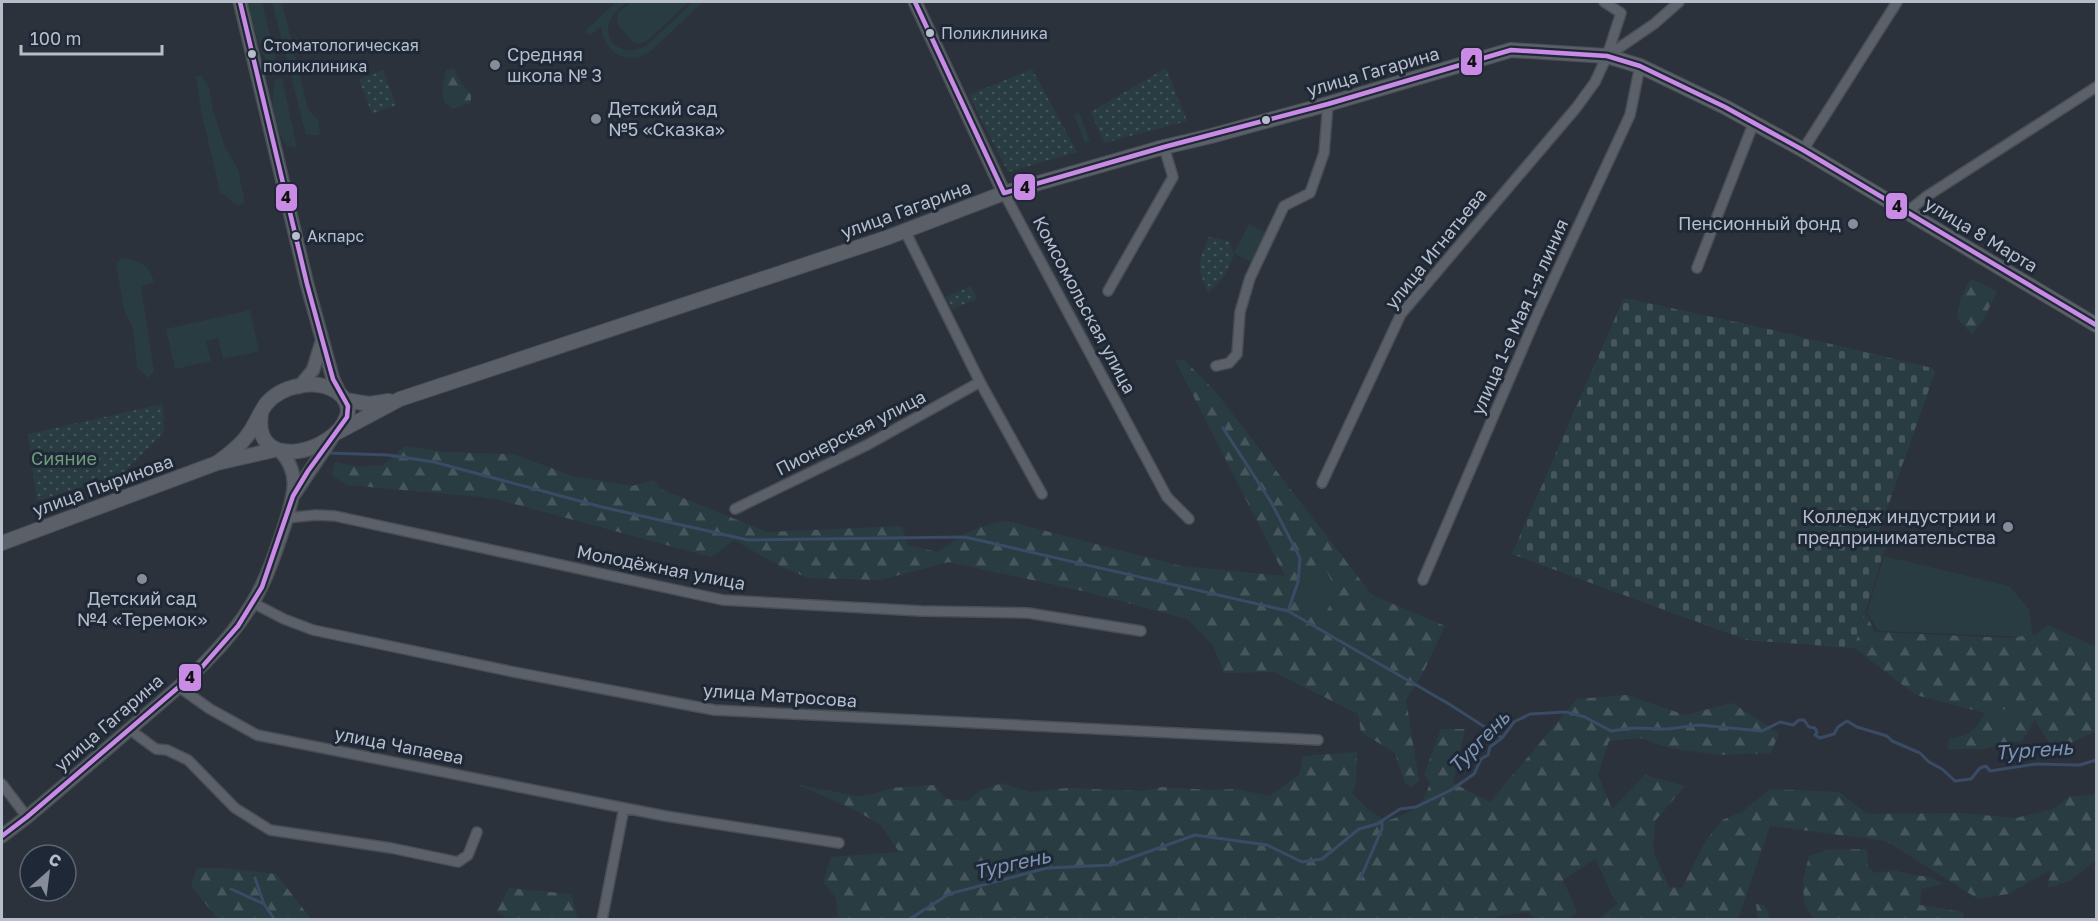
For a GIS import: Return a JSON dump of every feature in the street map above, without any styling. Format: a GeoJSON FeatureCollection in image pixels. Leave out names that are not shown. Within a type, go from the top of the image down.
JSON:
{"type":"FeatureCollection","features":[{"type":"Feature","properties":{"kind":"main road","name":"улица Гагарина"},"geometry":{"type":"LineString","coordinates":[[342,397],[369,404],[400,399],[905,231],[1004,193],[1164,147],[1328,104],[1511,50],[1607,56]]}},
{"type":"Feature","properties":{"kind":"main road","name":"улица 8 Марта"},"geometry":{"type":"LineString","coordinates":[[1607,56],[1640,66],[1754,122],[2097,325]]}},
{"type":"Feature","properties":{"kind":"main road"},"geometry":{"type":"LineString","coordinates":[[317,384],[342,397],[348,411],[345,422],[336,434],[304,449],[277,451],[265,441],[260,430],[261,414],[270,400],[285,391],[317,384]]}},
{"type":"Feature","properties":{"kind":"main road","name":"улица Гагарина"},"geometry":{"type":"LineString","coordinates":[[336,434],[400,399]]}},
{"type":"Feature","properties":{"kind":"main road","name":"улица Пыринова"},"geometry":{"type":"LineString","coordinates":[[217,463],[249,434],[261,414]]}},
{"type":"Feature","properties":{"kind":"main road","name":"улица Пыринова"},"geometry":{"type":"LineString","coordinates":[[2,543],[217,463],[277,451]]}},
{"type":"Feature","properties":{"kind":"street"},"geometry":{"type":"LineString","coordinates":[[240,2],[307,285],[322,340],[342,397]]}},
{"type":"Feature","properties":{"kind":"street","name":"Комсомольская улица"},"geometry":{"type":"LineString","coordinates":[[915,2],[1004,193],[1167,497],[1190,519]]}},
{"type":"Feature","properties":{"kind":"street"},"geometry":{"type":"LineString","coordinates":[[1604,2],[1621,13],[1607,56]]}},
{"type":"Feature","properties":{"kind":"street"},"geometry":{"type":"LineString","coordinates":[[1607,56],[1654,24],[1679,2]]}},
{"type":"Feature","properties":{"kind":"street"},"geometry":{"type":"LineString","coordinates":[[1803,150],[1897,2]]}},
{"type":"Feature","properties":{"kind":"street","name":"улица Игнатьева"},"geometry":{"type":"LineString","coordinates":[[1322,483],[1401,314],[1576,108],[1595,82],[1607,56]]}},
{"type":"Feature","properties":{"kind":"street","name":"улица 1-е Мая 1-я линия"},"geometry":{"type":"LineString","coordinates":[[1423,580],[1537,315],[1630,115],[1640,66]]}},
{"type":"Feature","properties":{"kind":"street"},"geometry":{"type":"LineString","coordinates":[[1907,212],[1927,196],[2097,87]]}},
{"type":"Feature","properties":{"kind":"street"},"geometry":{"type":"LineString","coordinates":[[1216,366],[1229,363],[1237,354],[1240,312],[1250,278],[1284,206],[1310,193],[1326,145],[1328,104]]}},
{"type":"Feature","properties":{"kind":"street"},"geometry":{"type":"LineString","coordinates":[[1697,268],[1754,122]]}},
{"type":"Feature","properties":{"kind":"street"},"geometry":{"type":"LineString","coordinates":[[1108,291],[1173,177],[1164,147]]}},
{"type":"Feature","properties":{"kind":"street"},"geometry":{"type":"LineString","coordinates":[[905,231],[980,382],[1042,494]]}},
{"type":"Feature","properties":{"kind":"street"},"geometry":{"type":"LineString","coordinates":[[299,387],[313,370],[322,340]]}},
{"type":"Feature","properties":{"kind":"street","name":"Пионерская улица"},"geometry":{"type":"LineString","coordinates":[[735,509],[867,445],[980,382]]}},
{"type":"Feature","properties":{"kind":"street","name":"улица Гагарина"},"geometry":{"type":"LineString","coordinates":[[2,836],[179,687],[219,649],[253,603],[271,565],[293,496],[314,462],[336,434]]}},
{"type":"Feature","properties":{"kind":"street","name":"улица Гагарина"},"geometry":{"type":"LineString","coordinates":[[277,451],[290,464],[293,471],[293,496]]}},
{"type":"Feature","properties":{"kind":"street","name":"Молодёжная улица"},"geometry":{"type":"LineString","coordinates":[[286,518],[316,514],[334,516],[723,600],[921,611],[1028,613],[1141,631]]}},
{"type":"Feature","properties":{"kind":"street","name":"улица Матросова"},"geometry":{"type":"LineString","coordinates":[[253,603],[314,630],[508,671],[714,710],[1318,740]]}},
{"type":"Feature","properties":{"kind":"street","name":"улица Чапаева"},"geometry":{"type":"LineString","coordinates":[[179,687],[210,709],[257,735],[624,808],[839,843]]}},
{"type":"Feature","properties":{"kind":"street"},"geometry":{"type":"LineString","coordinates":[[129,729],[156,749],[167,750],[189,760],[235,808],[270,830],[391,848],[458,862],[468,855],[477,832]]}},
{"type":"Feature","properties":{"kind":"street"},"geometry":{"type":"LineString","coordinates":[[2,784],[27,817]]}},
{"type":"Feature","properties":{"kind":"street"},"geometry":{"type":"LineString","coordinates":[[602,920],[624,808]]}},
{"type":"Feature","properties":{"kind":"green space"},"geometry":{"type":"Polygon","coordinates":[[[246,2],[262,2],[276,59],[268,62],[262,53],[246,2]]]}},
{"type":"Feature","properties":{"kind":"green space"},"geometry":{"type":"Polygon","coordinates":[[[272,2],[282,2],[308,109],[318,120],[320,135],[306,135],[272,2]]]}},
{"type":"Feature","properties":{"kind":"green space"},"geometry":{"type":"Polygon","coordinates":[[[616,2],[627,2],[612,16],[608,28],[609,35],[617,46],[631,50],[647,45],[693,2],[703,2],[652,50],[635,58],[619,55],[612,50],[603,36],[601,26],[590,36],[585,31],[616,2]]]}},
{"type":"Feature","properties":{"kind":"green space"},"geometry":{"type":"Polygon","coordinates":[[[631,2],[689,2],[647,41],[639,44],[633,42],[617,24],[618,13],[631,2]]]}},
{"type":"Feature","properties":{"kind":"green space"},"geometry":{"type":"Polygon","coordinates":[[[1166,68],[1187,121],[1104,143],[1091,112],[1166,68]]]}},
{"type":"Feature","properties":{"kind":"green space"},"geometry":{"type":"Polygon","coordinates":[[[454,69],[471,95],[471,103],[454,108],[445,104],[442,90],[446,70],[454,69]]]}},
{"type":"Feature","properties":{"kind":"green space"},"geometry":{"type":"Polygon","coordinates":[[[1032,69],[1077,152],[1008,172],[969,95],[1032,69]]]}},
{"type":"Feature","properties":{"kind":"green space"},"geometry":{"type":"Polygon","coordinates":[[[383,70],[396,105],[372,114],[359,79],[383,70]]]}},
{"type":"Feature","properties":{"kind":"green space"},"geometry":{"type":"Polygon","coordinates":[[[196,76],[202,76],[209,88],[213,110],[225,147],[238,169],[245,203],[237,205],[220,192],[201,111],[196,76]]]}},
{"type":"Feature","properties":{"kind":"green space"},"geometry":{"type":"Polygon","coordinates":[[[282,78],[297,148],[287,146],[279,132],[274,114],[273,88],[275,80],[282,78]]]}},
{"type":"Feature","properties":{"kind":"green space"},"geometry":{"type":"Polygon","coordinates":[[[1079,113],[1090,141],[1085,143],[1074,115],[1079,113]]]}},
{"type":"Feature","properties":{"kind":"green space"},"geometry":{"type":"Polygon","coordinates":[[[1249,224],[1268,234],[1253,263],[1234,253],[1249,224]]]}},
{"type":"Feature","properties":{"kind":"green space"},"geometry":{"type":"Polygon","coordinates":[[[1209,237],[1229,241],[1234,255],[1223,278],[1208,293],[1200,265],[1209,237]]]}},
{"type":"Feature","properties":{"kind":"green space"},"geometry":{"type":"Polygon","coordinates":[[[122,258],[133,260],[146,267],[154,282],[141,286],[154,372],[148,378],[137,367],[133,329],[124,310],[116,264],[122,258]]]}},
{"type":"Feature","properties":{"kind":"green space"},"geometry":{"type":"Polygon","coordinates":[[[1971,279],[1997,291],[1984,319],[1972,335],[1957,318],[1961,297],[1971,279]]]}},
{"type":"Feature","properties":{"kind":"green space"},"geometry":{"type":"Polygon","coordinates":[[[971,286],[977,299],[952,309],[946,297],[971,286]]]}},
{"type":"Feature","properties":{"kind":"green space"},"geometry":{"type":"Polygon","coordinates":[[[1624,298],[1932,368],[1935,372],[1877,537],[1887,541],[1865,612],[1875,632],[2010,638],[2036,634],[2048,625],[2096,647],[2096,731],[2054,751],[2035,720],[2022,741],[1982,749],[1947,749],[1949,739],[1971,732],[1985,713],[1916,695],[1854,648],[1747,640],[1512,554],[1624,298]],[[2000,708],[1994,715],[1995,725],[2005,730],[2015,719],[2012,712],[2000,708]]]}},
{"type":"Feature","properties":{"kind":"green space"},"geometry":{"type":"Polygon","coordinates":[[[1624,298],[1932,368],[1935,372],[1877,537],[1887,541],[1854,648],[1747,640],[1512,554],[1624,298]]]}},
{"type":"Feature","properties":{"kind":"green space"},"geometry":{"type":"Polygon","coordinates":[[[250,310],[259,351],[223,359],[218,338],[206,341],[211,361],[175,369],[166,329],[250,310]]]}},
{"type":"Feature","properties":{"kind":"green space"},"geometry":{"type":"Polygon","coordinates":[[[1175,360],[1184,360],[1215,391],[1372,595],[1445,626],[1422,675],[1406,700],[1419,781],[1412,787],[1405,784],[1395,753],[1361,732],[1358,714],[1274,672],[1224,673],[1213,645],[1187,619],[1087,592],[949,562],[880,580],[808,578],[780,566],[734,540],[711,557],[492,498],[347,485],[332,475],[335,462],[360,467],[383,465],[405,446],[445,452],[513,454],[573,476],[632,486],[654,480],[661,489],[767,532],[902,526],[908,545],[938,552],[970,532],[987,525],[1007,521],[1181,566],[1285,576],[1175,360]],[[1318,556],[1316,581],[1301,596],[1303,614],[1325,614],[1337,592],[1327,572],[1330,558],[1318,556]]]}},
{"type":"Feature","properties":{"kind":"green space","name":"Сияние"},"geometry":{"type":"Polygon","coordinates":[[[163,404],[164,432],[122,474],[37,501],[28,434],[163,404]]]}},
{"type":"Feature","properties":{"kind":"green space"},"geometry":{"type":"Polygon","coordinates":[[[1318,555],[1330,558],[1327,572],[1337,592],[1325,614],[1303,614],[1301,596],[1316,581],[1318,555]]]}},
{"type":"Feature","properties":{"kind":"green space"},"geometry":{"type":"Polygon","coordinates":[[[1884,556],[2009,586],[2029,609],[2033,637],[1878,631],[1867,612],[1884,556]]]}},
{"type":"Feature","properties":{"kind":"green space"},"geometry":{"type":"Polygon","coordinates":[[[1627,695],[1685,715],[1732,703],[1779,733],[1771,753],[1717,755],[1670,748],[1640,738],[1609,741],[1598,775],[1612,809],[1645,775],[1685,786],[1655,821],[1653,851],[1669,887],[1682,888],[1705,842],[1722,820],[1742,812],[1770,789],[1839,792],[1867,814],[1961,813],[2016,818],[2053,809],[2070,796],[2093,795],[2096,792],[2096,860],[2070,881],[2047,888],[2051,870],[2008,894],[1978,899],[1886,841],[1770,826],[1738,919],[1598,919],[1617,904],[1595,859],[1563,880],[1577,912],[1568,919],[1536,919],[1528,912],[1500,916],[1493,920],[811,919],[838,917],[836,898],[823,882],[831,857],[899,852],[881,825],[855,810],[799,785],[858,796],[892,788],[934,785],[946,799],[968,801],[979,791],[1002,783],[1030,792],[1067,788],[1143,791],[1162,787],[1235,789],[1270,796],[1299,775],[1303,756],[1357,752],[1356,783],[1352,793],[1369,810],[1386,821],[1414,809],[1424,798],[1430,782],[1424,775],[1441,729],[1465,729],[1453,783],[1490,802],[1577,699],[1627,695]]]}},
{"type":"Feature","properties":{"kind":"green space"},"geometry":{"type":"Polygon","coordinates":[[[2000,708],[2013,712],[2015,719],[2005,730],[1995,725],[1994,715],[2000,708]]]}},
{"type":"Feature","properties":{"kind":"green space"},"geometry":{"type":"Polygon","coordinates":[[[1867,849],[1868,867],[1875,873],[1894,870],[1931,877],[1943,884],[1921,889],[1920,905],[1964,912],[1963,919],[1814,919],[1804,904],[1803,880],[1809,856],[1828,850],[1867,849]]]}},
{"type":"Feature","properties":{"kind":"green space"},"geometry":{"type":"Polygon","coordinates":[[[197,868],[223,868],[276,874],[311,919],[218,919],[191,886],[197,868]]]}},
{"type":"Feature","properties":{"kind":"green space"},"geometry":{"type":"Polygon","coordinates":[[[509,888],[571,894],[578,919],[508,919],[497,911],[509,888]]]}},
{"type":"Feature","properties":{"kind":"green space"},"geometry":{"type":"Polygon","coordinates":[[[1756,904],[1764,905],[1770,919],[1758,919],[1756,904]]]}},
{"type":"Feature","properties":{"kind":"waterway"},"geometry":{"type":"LineString","coordinates":[[1223,428],[1271,502],[1300,558],[1298,582],[1288,611]]}},
{"type":"Feature","properties":{"kind":"waterway"},"geometry":{"type":"LineString","coordinates":[[329,453],[388,455],[434,462],[602,507],[748,540],[965,537],[1288,611],[1449,704],[1502,738]]}},
{"type":"Feature","properties":{"kind":"waterway","name":"Тургень"},"geometry":{"type":"LineString","coordinates":[[908,920],[949,894],[1047,868],[1111,865],[1195,835],[1267,845],[1302,862],[1322,859],[1359,829],[1377,824],[1400,809],[1416,807],[1451,790],[1474,774],[1481,759],[1488,755],[1490,747],[1502,738],[1514,722],[1530,714],[1566,712],[1585,717],[1611,731],[1632,728],[1668,729],[1699,725],[1762,731],[1780,722],[1793,725],[1799,720],[1804,720],[1809,727],[1815,728],[1817,732],[1815,735],[1820,738],[1834,734],[1838,727],[1847,721],[1857,727],[1887,736],[1892,741],[1920,753],[1955,781],[1971,779],[1980,768],[1986,766],[1990,771],[2035,764],[2080,765],[2096,760]]}},
{"type":"Feature","properties":{"kind":"waterway"},"geometry":{"type":"LineString","coordinates":[[1361,877],[1382,829],[1382,821]]}},
{"type":"Feature","properties":{"kind":"waterway"},"geometry":{"type":"LineString","coordinates":[[255,878],[264,904],[275,920]]}},
{"type":"Feature","properties":{"kind":"waterway"},"geometry":{"type":"LineString","coordinates":[[231,889],[264,904]]}},
{"type":"Feature","properties":{"kind":"transit line","name":"4"},"geometry":{"type":"LineString","coordinates":[[2,836],[202,667],[238,626],[262,587],[293,496],[347,417],[348,406],[333,379],[307,284],[240,2]]}},
{"type":"Feature","properties":{"kind":"transit line","name":"4"},"geometry":{"type":"LineString","coordinates":[[915,2],[1004,193],[1164,147],[1328,104],[1511,50],[1607,56],[1640,66],[1725,107],[1803,150],[2096,325]]}},
{"type":"Feature","properties":{"kind":"place","name":"Поликлиника"},"geometry":{"type":"Point","coordinates":[930,33]}},
{"type":"Feature","properties":{"kind":"place","name":"Стоматологическая поликлиника"},"geometry":{"type":"Point","coordinates":[252,54]}},
{"type":"Feature","properties":{"kind":"place","name":"Средняя школа № 3"},"geometry":{"type":"Point","coordinates":[495,65]}},
{"type":"Feature","properties":{"kind":"place","name":"Детский сад №5 «Сказка»"},"geometry":{"type":"Point","coordinates":[596,119]}},
{"type":"Feature","properties":{"kind":"place","name":"Пенсионный фонд"},"geometry":{"type":"Point","coordinates":[1853,224]}},
{"type":"Feature","properties":{"kind":"place","name":"Акпарс"},"geometry":{"type":"Point","coordinates":[296,236]}},
{"type":"Feature","properties":{"kind":"place","name":"Колледж индустрии и предпринимательства"},"geometry":{"type":"Point","coordinates":[2008,527]}},
{"type":"Feature","properties":{"kind":"place","name":"Детский сад №4 «Теремок»"},"geometry":{"type":"Point","coordinates":[142,579]}}]}
